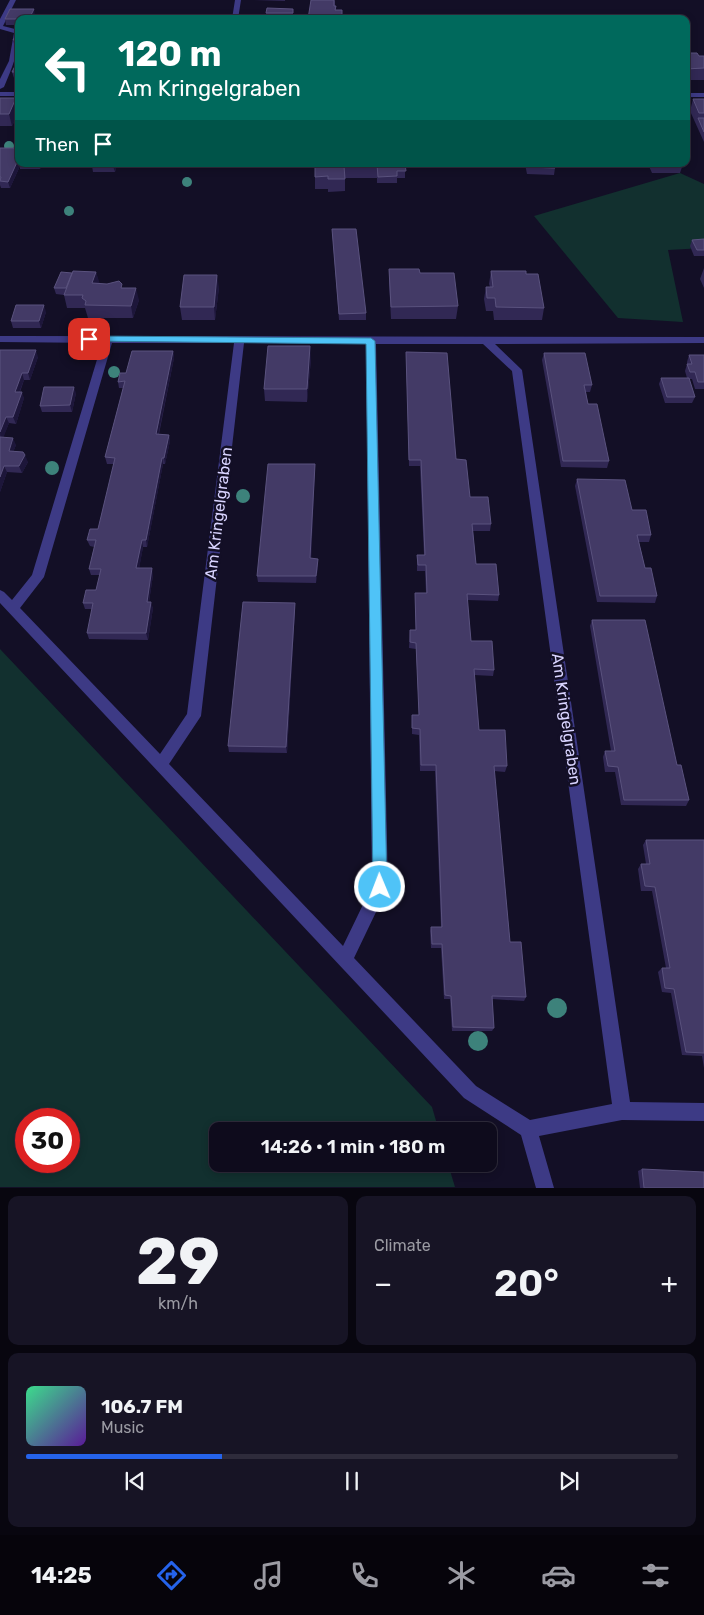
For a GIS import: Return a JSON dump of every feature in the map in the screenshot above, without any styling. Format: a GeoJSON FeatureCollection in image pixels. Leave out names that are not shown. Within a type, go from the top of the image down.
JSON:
{"type":"FeatureCollection","features":[{"type":"Feature","properties":{"kind":"street"},"geometry":{"type":"LineString","coordinates":[[13,0],[0,26],[15,31]]}},
{"type":"Feature","properties":{"kind":"street"},"geometry":{"type":"LineString","coordinates":[[236,15],[238,0]]}},
{"type":"Feature","properties":{"kind":"street"},"geometry":{"type":"LineString","coordinates":[[0,87],[12,61],[15,46]]}},
{"type":"Feature","properties":{"kind":"street"},"geometry":{"type":"LineString","coordinates":[[0,94],[15,94]]}},
{"type":"Feature","properties":{"kind":"street"},"geometry":{"type":"LineString","coordinates":[[690,95],[704,95]]}},
{"type":"Feature","properties":{"kind":"street"},"geometry":{"type":"LineString","coordinates":[[0,339],[704,340]]}},
{"type":"Feature","properties":{"kind":"street"},"geometry":{"type":"LineString","coordinates":[[13,608],[38,577],[108,339]]}},
{"type":"Feature","properties":{"kind":"street","name":"Am Kringelgraben"},"geometry":{"type":"LineString","coordinates":[[161,765],[194,716],[239,340]]}},
{"type":"Feature","properties":{"kind":"street","name":"Am Kringelgraben"},"geometry":{"type":"LineString","coordinates":[[485,340],[518,370],[622,1111]]}},
{"type":"Feature","properties":{"kind":"street"},"geometry":{"type":"LineString","coordinates":[[345,959],[380,887],[371,341]]}},
{"type":"Feature","properties":{"kind":"street"},"geometry":{"type":"LineString","coordinates":[[0,595],[470,1092],[528,1129],[545,1188]]}},
{"type":"Feature","properties":{"kind":"street"},"geometry":{"type":"LineString","coordinates":[[528,1129],[622,1111],[704,1112]]}},
{"type":"Feature","properties":{"kind":"green space"},"geometry":{"type":"Polygon","coordinates":[[[680,173],[704,184],[704,248],[668,250],[683,322],[618,318],[534,216],[680,173]]]}},
{"type":"Feature","properties":{"kind":"green space"},"geometry":{"type":"Polygon","coordinates":[[[0,649],[432,1107],[436,1122],[209,1122],[209,1172],[450,1172],[455,1187],[0,1187],[0,649]]]}},
{"type":"Feature","properties":{"kind":"building"},"geometry":{"type":"Polygon","coordinates":[[[311,0],[334,0],[335,10],[342,10],[342,15],[309,15],[311,0]]]}},
{"type":"Feature","properties":{"kind":"building"},"geometry":{"type":"Polygon","coordinates":[[[267,8],[293,9],[293,13],[266,13],[267,8]]]}},
{"type":"Feature","properties":{"kind":"building"},"geometry":{"type":"Polygon","coordinates":[[[10,9],[34,9],[31,15],[15,15],[15,19],[5,19],[10,9]]]}},
{"type":"Feature","properties":{"kind":"building"},"geometry":{"type":"Polygon","coordinates":[[[690,53],[704,56],[704,68],[690,69],[690,53]]]}},
{"type":"Feature","properties":{"kind":"building"},"geometry":{"type":"Polygon","coordinates":[[[0,98],[15,98],[9,114],[0,114],[0,98]]]}},
{"type":"Feature","properties":{"kind":"building"},"geometry":{"type":"Polygon","coordinates":[[[693,99],[704,99],[704,113],[699,113],[693,99]]]}},
{"type":"Feature","properties":{"kind":"building"},"geometry":{"type":"Polygon","coordinates":[[[698,118],[704,118],[704,132],[698,118]]]}},
{"type":"Feature","properties":{"kind":"building"},"geometry":{"type":"Polygon","coordinates":[[[0,148],[15,148],[15,167],[8,182],[0,181],[0,148]]]}},
{"type":"Feature","properties":{"kind":"building"},"geometry":{"type":"Polygon","coordinates":[[[315,167],[344,167],[345,179],[328,179],[328,176],[315,177],[315,167]]]}},
{"type":"Feature","properties":{"kind":"building"},"geometry":{"type":"Polygon","coordinates":[[[377,167],[405,167],[406,171],[397,171],[397,176],[378,177],[377,167]]]}},
{"type":"Feature","properties":{"kind":"building"},"geometry":{"type":"Polygon","coordinates":[[[332,229],[356,229],[366,313],[339,314],[332,229]]]}},
{"type":"Feature","properties":{"kind":"building"},"geometry":{"type":"Polygon","coordinates":[[[704,239],[704,250],[697,250],[692,240],[704,239]]]}},
{"type":"Feature","properties":{"kind":"building"},"geometry":{"type":"Polygon","coordinates":[[[389,269],[419,269],[420,273],[454,273],[458,306],[391,307],[389,269]]]}},
{"type":"Feature","properties":{"kind":"building"},"geometry":{"type":"Polygon","coordinates":[[[73,271],[96,272],[92,283],[107,284],[119,281],[122,284],[121,288],[136,288],[131,306],[85,305],[86,301],[82,298],[83,295],[64,295],[73,271]]]}},
{"type":"Feature","properties":{"kind":"building"},"geometry":{"type":"Polygon","coordinates":[[[491,271],[526,271],[526,274],[538,274],[544,308],[496,307],[495,298],[487,298],[486,287],[493,287],[491,271]]]}},
{"type":"Feature","properties":{"kind":"building"},"geometry":{"type":"Polygon","coordinates":[[[61,272],[72,273],[66,288],[54,288],[61,272]]]}},
{"type":"Feature","properties":{"kind":"building"},"geometry":{"type":"Polygon","coordinates":[[[184,275],[217,275],[214,307],[180,307],[184,275]]]}},
{"type":"Feature","properties":{"kind":"building"},"geometry":{"type":"Polygon","coordinates":[[[16,305],[44,305],[39,321],[11,321],[16,305]]]}},
{"type":"Feature","properties":{"kind":"building"},"geometry":{"type":"Polygon","coordinates":[[[268,346],[310,346],[307,389],[264,389],[268,346]]]}},
{"type":"Feature","properties":{"kind":"building"},"geometry":{"type":"Polygon","coordinates":[[[0,350],[36,350],[28,373],[22,373],[15,392],[22,392],[13,417],[6,417],[0,432],[0,350]]]}},
{"type":"Feature","properties":{"kind":"building"},"geometry":{"type":"Polygon","coordinates":[[[132,351],[173,351],[156,434],[169,435],[164,458],[162,458],[146,540],[142,540],[136,568],[152,568],[147,602],[151,602],[146,633],[87,633],[93,603],[83,603],[86,590],[96,590],[101,569],[89,569],[96,540],[87,540],[90,529],[98,529],[115,458],[105,457],[125,381],[118,382],[120,373],[126,373],[132,351]]]}},
{"type":"Feature","properties":{"kind":"building"},"geometry":{"type":"Polygon","coordinates":[[[406,352],[447,353],[456,459],[466,460],[470,497],[488,497],[491,524],[472,524],[476,564],[496,564],[499,595],[467,594],[471,641],[492,641],[494,670],[474,669],[479,730],[505,730],[507,766],[494,766],[510,942],[521,942],[526,997],[492,996],[494,1028],[453,1027],[451,996],[445,995],[442,944],[432,944],[431,927],[442,927],[436,765],[421,765],[420,729],[412,728],[412,715],[419,715],[416,643],[410,642],[410,630],[416,630],[415,593],[427,593],[426,565],[418,565],[417,555],[425,555],[421,460],[409,460],[406,352]]]}},
{"type":"Feature","properties":{"kind":"building"},"geometry":{"type":"Polygon","coordinates":[[[544,353],[585,353],[592,385],[584,385],[588,404],[597,404],[609,461],[563,461],[544,353]]]}},
{"type":"Feature","properties":{"kind":"building"},"geometry":{"type":"Polygon","coordinates":[[[689,355],[704,355],[704,382],[698,382],[695,372],[690,372],[687,364],[692,364],[689,355]]]}},
{"type":"Feature","properties":{"kind":"building"},"geometry":{"type":"Polygon","coordinates":[[[661,378],[689,378],[695,397],[667,397],[661,378]]]}},
{"type":"Feature","properties":{"kind":"building"},"geometry":{"type":"Polygon","coordinates":[[[44,387],[74,387],[70,405],[40,406],[44,387]]]}},
{"type":"Feature","properties":{"kind":"building"},"geometry":{"type":"Polygon","coordinates":[[[0,437],[13,438],[9,451],[23,452],[25,455],[19,466],[4,466],[0,477],[0,437]]]}},
{"type":"Feature","properties":{"kind":"building"},"geometry":{"type":"Polygon","coordinates":[[[268,464],[315,464],[310,558],[318,559],[316,576],[257,576],[268,464]]]}},
{"type":"Feature","properties":{"kind":"building"},"geometry":{"type":"Polygon","coordinates":[[[577,479],[625,480],[632,510],[646,510],[651,535],[637,535],[645,568],[651,568],[657,596],[600,596],[577,479]]]}},
{"type":"Feature","properties":{"kind":"building"},"geometry":{"type":"Polygon","coordinates":[[[243,602],[295,603],[286,747],[228,746],[243,602]]]}},
{"type":"Feature","properties":{"kind":"building"},"geometry":{"type":"Polygon","coordinates":[[[592,620],[645,620],[677,765],[681,765],[689,800],[624,800],[618,767],[608,766],[605,751],[615,751],[592,620]]]}},
{"type":"Feature","properties":{"kind":"building"},"geometry":{"type":"Polygon","coordinates":[[[646,840],[704,840],[704,1053],[686,1052],[674,989],[665,988],[662,968],[670,968],[655,887],[645,886],[641,864],[650,864],[646,840]]]}},
{"type":"Feature","properties":{"kind":"building"},"geometry":{"type":"Polygon","coordinates":[[[642,1169],[704,1172],[704,1188],[644,1188],[642,1169]]]}},
{"type":"Feature","properties":{"kind":"route"},"geometry":{"type":"LineString","coordinates":[[89,339],[371,341],[380,887]]}}]}
